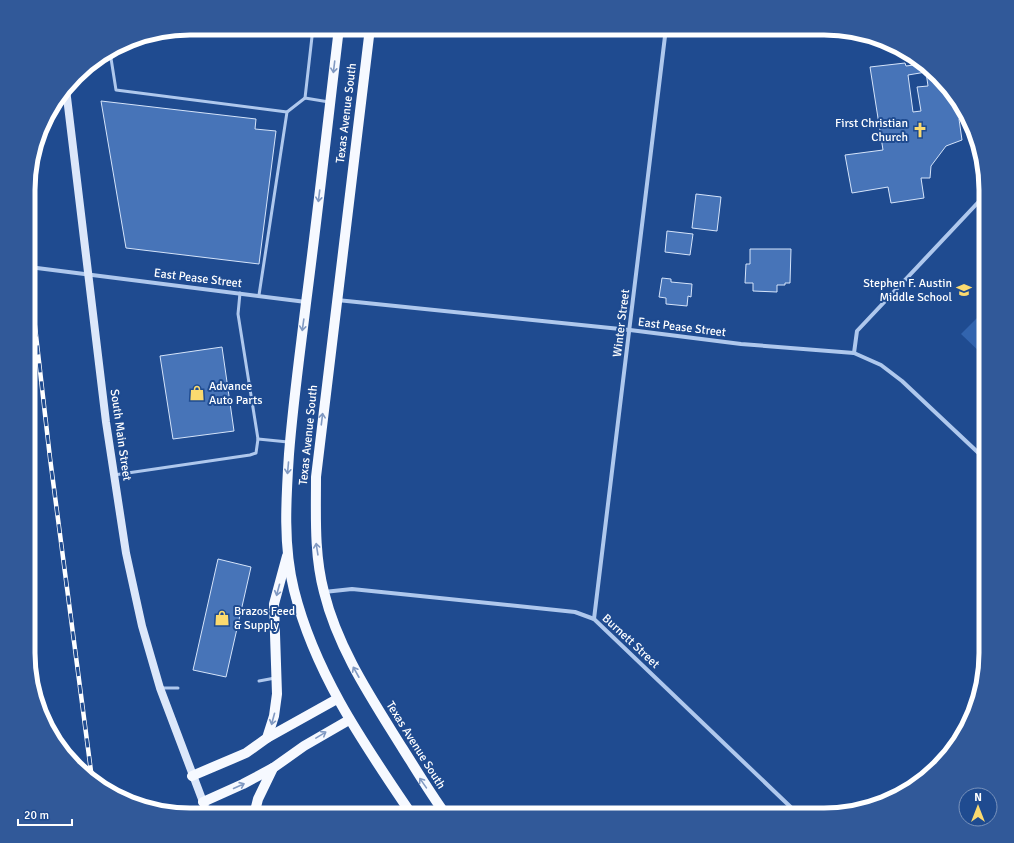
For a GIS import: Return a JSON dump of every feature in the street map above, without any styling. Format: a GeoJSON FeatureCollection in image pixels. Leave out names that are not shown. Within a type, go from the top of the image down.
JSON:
{"type":"FeatureCollection","features":[{"type":"Feature","properties":{"kind":"main road","name":"Texas Avenue South"},"geometry":{"type":"LineString","coordinates":[[338,35],[296,378],[286,492],[288,552],[293,587],[302,618],[322,670],[349,720],[407,808]]}},
{"type":"Feature","properties":{"kind":"main road","name":"Texas Avenue South"},"geometry":{"type":"LineString","coordinates":[[369,35],[316,477],[315,542],[324,592],[344,650],[383,719],[420,779],[441,808]]}},
{"type":"Feature","properties":{"kind":"main road"},"geometry":{"type":"LineString","coordinates":[[267,738],[274,716],[278,694],[274,604],[288,552]]}},
{"type":"Feature","properties":{"kind":"main road"},"geometry":{"type":"LineString","coordinates":[[192,776],[246,753],[267,738],[337,699]]}},
{"type":"Feature","properties":{"kind":"main road"},"geometry":{"type":"LineString","coordinates":[[203,802],[243,784],[273,768],[304,746],[349,720]]}},
{"type":"Feature","properties":{"kind":"main road"},"geometry":{"type":"LineString","coordinates":[[256,808],[258,799],[273,768]]}},
{"type":"Feature","properties":{"kind":"street","name":"Winter Street"},"geometry":{"type":"LineString","coordinates":[[594,619],[665,35]]}},
{"type":"Feature","properties":{"kind":"street","name":"South Main Street"},"geometry":{"type":"LineString","coordinates":[[67,95],[114,475],[126,553],[142,626],[160,688],[205,808]]}},
{"type":"Feature","properties":{"kind":"street"},"geometry":{"type":"LineString","coordinates":[[854,353],[857,331],[979,201]]}},
{"type":"Feature","properties":{"kind":"street","name":"East Pease Street"},"geometry":{"type":"LineString","coordinates":[[35,268],[306,302]]}},
{"type":"Feature","properties":{"kind":"street","name":"East Pease Street"},"geometry":{"type":"LineString","coordinates":[[337,300],[630,330],[742,344],[854,353],[881,366],[902,381],[979,453]]}},
{"type":"Feature","properties":{"kind":"street","name":"Burnett Street"},"geometry":{"type":"LineString","coordinates":[[324,592],[352,589],[575,612],[594,619],[792,808]]}},
{"type":"Feature","properties":{"kind":"lane"},"geometry":{"type":"LineString","coordinates":[[259,295],[287,112],[305,98],[312,35]]}},
{"type":"Feature","properties":{"kind":"lane"},"geometry":{"type":"LineString","coordinates":[[111,57],[116,90],[287,112]]}},
{"type":"Feature","properties":{"kind":"lane"},"geometry":{"type":"LineString","coordinates":[[305,98],[330,103]]}},
{"type":"Feature","properties":{"kind":"lane"},"geometry":{"type":"LineString","coordinates":[[114,475],[256,453],[258,439],[238,314],[240,293]]}},
{"type":"Feature","properties":{"kind":"lane"},"geometry":{"type":"LineString","coordinates":[[258,439],[290,443]]}},
{"type":"Feature","properties":{"kind":"lane"},"geometry":{"type":"LineString","coordinates":[[259,681],[277,677]]}},
{"type":"Feature","properties":{"kind":"lane"},"geometry":{"type":"LineString","coordinates":[[160,688],[178,688]]}},
{"type":"Feature","properties":{"kind":"shaded area"},"geometry":{"type":"Polygon","coordinates":[[[979,316],[979,351],[961,334],[979,316]]]}},
{"type":"Feature","properties":{"kind":"building","name":"First Christian Church"},"geometry":{"type":"Polygon","coordinates":[[[905,63],[906,66],[916,65],[925,72],[908,75],[913,112],[921,111],[917,87],[928,86],[926,73],[947,95],[962,119],[959,119],[962,140],[946,146],[931,166],[930,178],[921,178],[924,198],[891,203],[888,187],[852,193],[845,155],[883,150],[870,67],[905,63]]]}},
{"type":"Feature","properties":{"kind":"building"},"geometry":{"type":"Polygon","coordinates":[[[101,101],[256,119],[255,129],[276,131],[259,264],[126,248],[101,101]]]}},
{"type":"Feature","properties":{"kind":"building"},"geometry":{"type":"Polygon","coordinates":[[[696,194],[721,197],[717,231],[692,228],[696,194]]]}},
{"type":"Feature","properties":{"kind":"building"},"geometry":{"type":"Polygon","coordinates":[[[667,231],[693,234],[690,255],[665,252],[667,231]]]}},
{"type":"Feature","properties":{"kind":"building"},"geometry":{"type":"Polygon","coordinates":[[[750,249],[791,249],[790,283],[785,283],[785,285],[777,285],[777,292],[753,291],[753,283],[745,283],[746,264],[750,264],[750,249]]]}},
{"type":"Feature","properties":{"kind":"building"},"geometry":{"type":"Polygon","coordinates":[[[662,278],[671,279],[671,282],[692,284],[691,297],[688,296],[687,306],[666,304],[666,298],[659,297],[662,278]]]}},
{"type":"Feature","properties":{"kind":"building","name":"Advance Auto Parts"},"geometry":{"type":"Polygon","coordinates":[[[222,347],[234,431],[173,439],[160,356],[222,347]]]}},
{"type":"Feature","properties":{"kind":"building","name":"Brazos Feed & Supply"},"geometry":{"type":"Polygon","coordinates":[[[218,559],[251,567],[226,677],[193,670],[218,559]]]}},
{"type":"Feature","properties":{"kind":"railway"},"geometry":{"type":"LineString","coordinates":[[35,327],[50,458],[91,773]]}},
{"type":"Feature","properties":{"kind":"place","name":"First Christian Church"},"geometry":{"type":"Point","coordinates":[920,130]}},
{"type":"Feature","properties":{"kind":"place","name":"Stephen F. Austin Middle School"},"geometry":{"type":"Point","coordinates":[964,290]}},
{"type":"Feature","properties":{"kind":"place","name":"Advance Auto Parts"},"geometry":{"type":"Point","coordinates":[197,393]}},
{"type":"Feature","properties":{"kind":"place","name":"Brazos Feed & Supply"},"geometry":{"type":"Point","coordinates":[222,618]}}]}
